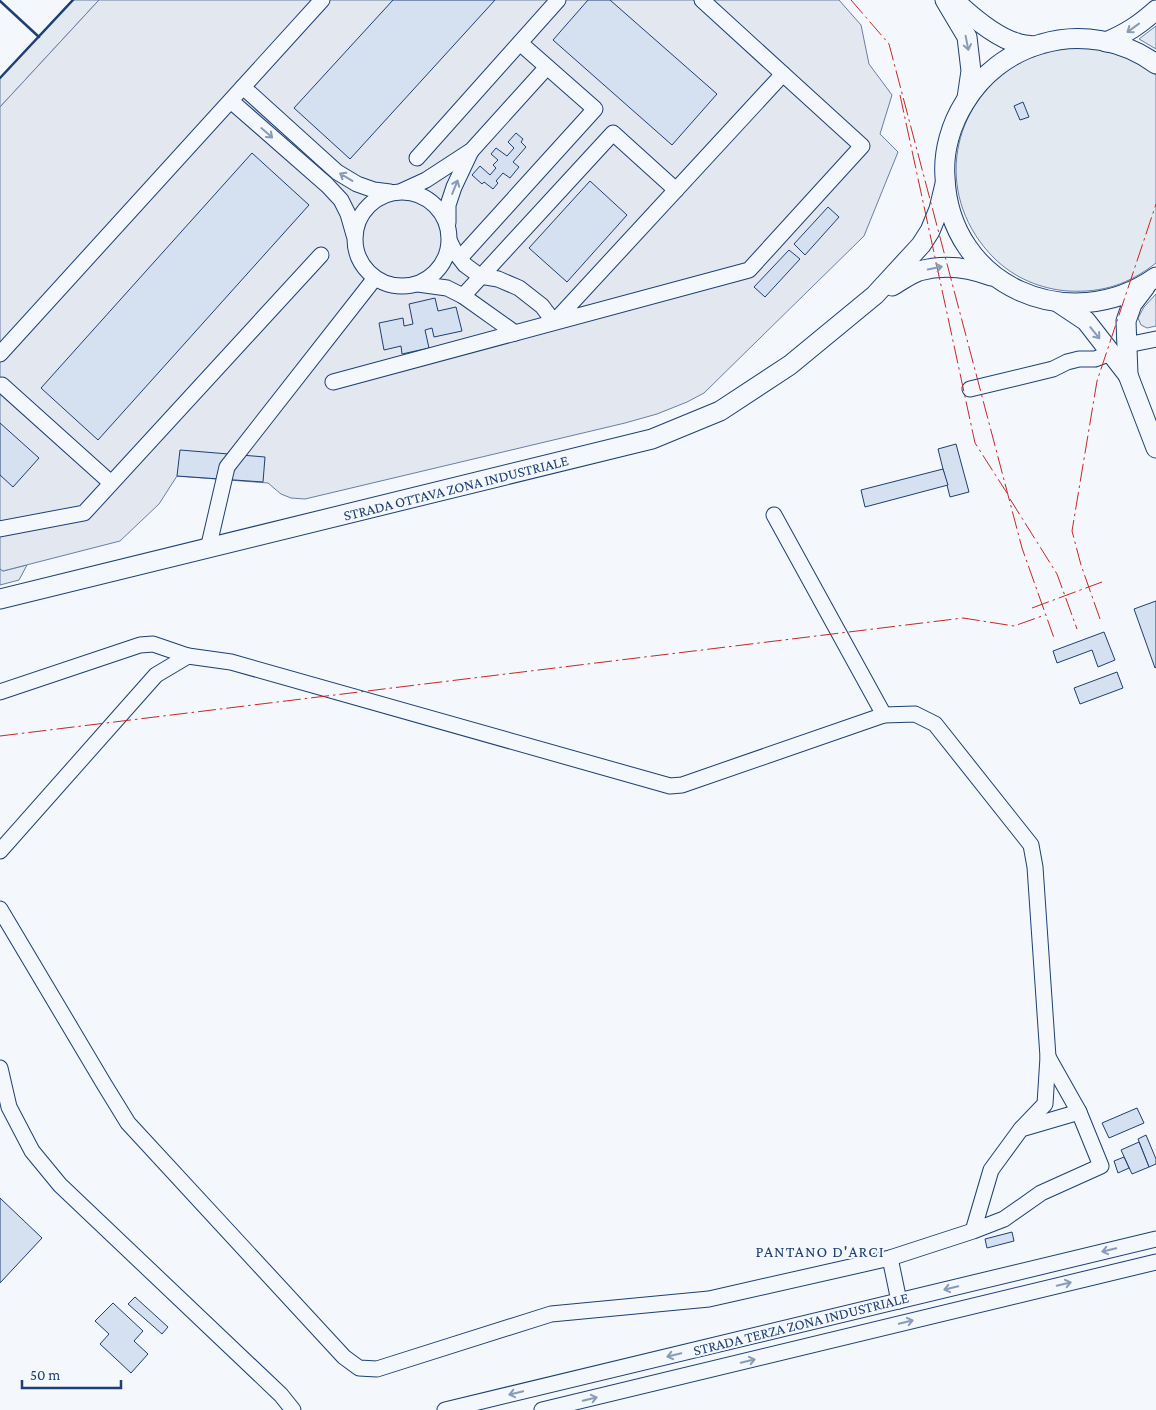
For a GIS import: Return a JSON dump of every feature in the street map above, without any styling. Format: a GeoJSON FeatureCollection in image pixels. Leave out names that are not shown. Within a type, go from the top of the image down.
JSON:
{"type":"FeatureCollection","features":[{"type":"Feature","properties":{"kind":"main road"},"geometry":{"type":"LineString","coordinates":[[945,0],[967,37],[971,71],[966,99]]}},
{"type":"Feature","properties":{"kind":"main road"},"geometry":{"type":"LineString","coordinates":[[954,0],[969,14],[1000,35],[1016,43],[1033,46]]}},
{"type":"Feature","properties":{"kind":"main road"},"geometry":{"type":"LineString","coordinates":[[1106,42],[1125,34],[1156,10]]}},
{"type":"Feature","properties":{"kind":"main road"},"geometry":{"type":"LineString","coordinates":[[1001,280],[978,260],[960,234],[949,205],[945,184],[945,159],[950,135],[966,99],[995,67],[1013,55],[1033,46],[1064,39],[1106,42],[1126,48],[1156,64]]}},
{"type":"Feature","properties":{"kind":"main road"},"geometry":{"type":"LineString","coordinates":[[875,295],[921,245],[930,231],[939,209],[945,184]]}},
{"type":"Feature","properties":{"kind":"main road"},"geometry":{"type":"LineString","coordinates":[[875,295],[918,272],[944,267],[975,270],[1001,280],[1028,295],[1058,303],[1079,304],[1105,301],[1130,293],[1152,280]]}},
{"type":"Feature","properties":{"kind":"main road"},"geometry":{"type":"LineString","coordinates":[[1119,349],[1132,304],[1152,280]]}},
{"type":"Feature","properties":{"kind":"main road","name":"STRADA OTTAVA ZONA INDUSTRIALE"},"geometry":{"type":"LineString","coordinates":[[0,599],[652,440],[720,411],[783,370],[875,295]]}},
{"type":"Feature","properties":{"kind":"main road"},"geometry":{"type":"LineString","coordinates":[[1058,303],[1086,321],[1119,349],[1156,448]]}},
{"type":"Feature","properties":{"kind":"street"},"geometry":{"type":"LineString","coordinates":[[0,354],[322,0]]}},
{"type":"Feature","properties":{"kind":"street"},"geometry":{"type":"LineString","coordinates":[[417,158],[558,0]]}},
{"type":"Feature","properties":{"kind":"street"},"geometry":{"type":"LineString","coordinates":[[333,382],[749,270],[862,146],[702,0]]}},
{"type":"Feature","properties":{"kind":"street"},"geometry":{"type":"LineString","coordinates":[[460,258],[595,109],[520,43]]}},
{"type":"Feature","properties":{"kind":"street"},"geometry":{"type":"LineString","coordinates":[[355,237],[358,222],[365,208],[377,198],[426,180],[472,150],[547,67]]}},
{"type":"Feature","properties":{"kind":"street"},"geometry":{"type":"LineString","coordinates":[[554,322],[783,74]]}},
{"type":"Feature","properties":{"kind":"street"},"geometry":{"type":"LineString","coordinates":[[243,87],[337,172],[357,184],[374,190],[414,192],[426,197],[444,215],[449,234],[465,265],[480,276],[498,279],[519,288],[542,306],[554,322]]}},
{"type":"Feature","properties":{"kind":"street"},"geometry":{"type":"LineString","coordinates":[[230,101],[327,184],[341,200],[348,214],[355,237],[357,253],[364,267],[375,278],[389,284],[404,286],[418,284],[447,288],[463,296],[514,333]]}},
{"type":"Feature","properties":{"kind":"street"},"geometry":{"type":"LineString","coordinates":[[463,296],[614,133],[676,190]]}},
{"type":"Feature","properties":{"kind":"street"},"geometry":{"type":"LineString","coordinates":[[418,284],[430,277],[440,267],[447,255],[449,234],[448,205],[454,187],[472,150]]}},
{"type":"Feature","properties":{"kind":"street"},"geometry":{"type":"LineString","coordinates":[[0,529],[84,513],[321,255]]}},
{"type":"Feature","properties":{"kind":"street"},"geometry":{"type":"LineString","coordinates":[[208,549],[226,467],[375,278]]}},
{"type":"Feature","properties":{"kind":"street"},"geometry":{"type":"LineString","coordinates":[[970,389],[1053,369],[1067,362],[1095,359],[1119,349],[1156,338]]}},
{"type":"Feature","properties":{"kind":"street"},"geometry":{"type":"LineString","coordinates":[[2,385],[111,482]]}},
{"type":"Feature","properties":{"kind":"street"},"geometry":{"type":"LineString","coordinates":[[774,515],[884,715]]}},
{"type":"Feature","properties":{"kind":"street"},"geometry":{"type":"LineString","coordinates":[[0,692],[140,645],[153,644],[188,656],[231,662],[670,786],[682,785],[884,715],[915,714],[935,724],[1031,845],[1036,867],[1048,1057],[1045,1104],[1021,1130],[991,1170],[973,1231]]}},
{"type":"Feature","properties":{"kind":"street"},"geometry":{"type":"LineString","coordinates":[[0,851],[156,675],[188,656]]}},
{"type":"Feature","properties":{"kind":"street"},"geometry":{"type":"LineString","coordinates":[[0,908],[128,1122],[344,1357],[359,1368],[377,1369],[551,1314],[709,1299],[890,1258],[1004,1219],[1042,1193],[1101,1166],[1078,1112],[1048,1057]]}},
{"type":"Feature","properties":{"kind":"street"},"geometry":{"type":"LineString","coordinates":[[0,1068],[9,1107],[32,1151],[60,1185],[281,1395],[293,1410]]}},
{"type":"Feature","properties":{"kind":"street"},"geometry":{"type":"LineString","coordinates":[[1021,1130],[1078,1112]]}},
{"type":"Feature","properties":{"kind":"street","name":"STRADA TERZA ZONA INDUSTRIALE"},"geometry":{"type":"LineString","coordinates":[[445,1410],[1156,1239]]}},
{"type":"Feature","properties":{"kind":"street"},"geometry":{"type":"LineString","coordinates":[[890,1258],[899,1301]]}},
{"type":"Feature","properties":{"kind":"street","name":"STRADA TERZA ZONA INDUSTRIALE"},"geometry":{"type":"LineString","coordinates":[[543,1410],[1156,1262]]}},
{"type":"Feature","properties":{"kind":"street"},"geometry":{"type":"LineString","coordinates":[[924,1295],[928,1317]]}},
{"type":"Feature","properties":{"kind":"shaded area"},"geometry":{"type":"Polygon","coordinates":[[[72,0],[99,0],[0,107],[0,78],[72,0]]]}},
{"type":"Feature","properties":{"kind":"shaded area"},"geometry":{"type":"Polygon","coordinates":[[[99,0],[839,0],[861,25],[869,64],[892,95],[880,134],[898,152],[864,236],[704,393],[687,402],[657,414],[625,423],[305,499],[291,498],[281,494],[268,483],[177,476],[159,504],[120,541],[3,571],[0,569],[0,107],[99,0]]]}},
{"type":"Feature","properties":{"kind":"shaded area"},"geometry":{"type":"Polygon","coordinates":[[[1156,26],[1156,49],[1139,39],[1156,26]]]}},
{"type":"Feature","properties":{"kind":"shaded area"},"geometry":{"type":"Polygon","coordinates":[[[1072,47],[1101,49],[1129,58],[1156,75],[1156,263],[1126,282],[1104,289],[1081,291],[1058,290],[1038,285],[1019,277],[1002,265],[975,235],[963,210],[957,184],[957,157],[962,131],[974,107],[991,85],[1014,66],[1027,59],[1072,47]]]}},
{"type":"Feature","properties":{"kind":"shaded area"},"geometry":{"type":"Polygon","coordinates":[[[1156,294],[1156,326],[1147,328],[1141,325],[1138,318],[1144,307],[1156,294]]]}},
{"type":"Feature","properties":{"kind":"shaded area"},"geometry":{"type":"Polygon","coordinates":[[[27,565],[19,580],[0,585],[0,569],[3,571],[27,565]]]}},
{"type":"Feature","properties":{"kind":"building"},"geometry":{"type":"Polygon","coordinates":[[[393,0],[495,0],[350,159],[294,108],[393,0]]]}},
{"type":"Feature","properties":{"kind":"building"},"geometry":{"type":"Polygon","coordinates":[[[588,0],[610,0],[717,94],[672,145],[553,40],[588,0]]]}},
{"type":"Feature","properties":{"kind":"building"},"geometry":{"type":"Polygon","coordinates":[[[1023,102],[1029,117],[1020,120],[1014,106],[1023,102]]]}},
{"type":"Feature","properties":{"kind":"building"},"geometry":{"type":"Polygon","coordinates":[[[516,133],[523,139],[521,142],[526,147],[513,162],[519,167],[510,178],[503,173],[496,181],[498,183],[493,189],[484,182],[482,184],[472,175],[480,166],[490,175],[496,168],[493,165],[498,160],[491,154],[496,148],[507,156],[514,148],[508,142],[516,133]]]}},
{"type":"Feature","properties":{"kind":"building"},"geometry":{"type":"Polygon","coordinates":[[[252,153],[309,205],[98,440],[41,388],[252,153]]]}},
{"type":"Feature","properties":{"kind":"building"},"geometry":{"type":"Polygon","coordinates":[[[590,181],[627,215],[567,282],[529,248],[590,181]]]}},
{"type":"Feature","properties":{"kind":"building"},"geometry":{"type":"Polygon","coordinates":[[[828,207],[839,217],[805,255],[794,244],[828,207]]]}},
{"type":"Feature","properties":{"kind":"building"},"geometry":{"type":"Polygon","coordinates":[[[789,250],[800,259],[765,297],[754,287],[789,250]]]}},
{"type":"Feature","properties":{"kind":"building"},"geometry":{"type":"Polygon","coordinates":[[[435,298],[438,311],[456,307],[462,331],[434,337],[432,328],[425,330],[429,348],[402,354],[401,346],[384,350],[379,323],[403,318],[404,326],[413,324],[409,304],[435,298]]]}},
{"type":"Feature","properties":{"kind":"building"},"geometry":{"type":"Polygon","coordinates":[[[0,423],[39,458],[13,487],[0,475],[0,423]]]}},
{"type":"Feature","properties":{"kind":"building"},"geometry":{"type":"Polygon","coordinates":[[[956,444],[969,492],[950,497],[938,449],[956,444]]]}},
{"type":"Feature","properties":{"kind":"building"},"geometry":{"type":"Polygon","coordinates":[[[180,450],[265,457],[263,482],[177,476],[180,450]]]}},
{"type":"Feature","properties":{"kind":"building"},"geometry":{"type":"Polygon","coordinates":[[[943,469],[948,485],[865,507],[861,490],[943,469]]]}},
{"type":"Feature","properties":{"kind":"building"},"geometry":{"type":"Polygon","coordinates":[[[1156,601],[1156,667],[1155,668],[1134,609],[1156,601]]]}},
{"type":"Feature","properties":{"kind":"building"},"geometry":{"type":"Polygon","coordinates":[[[1104,632],[1115,660],[1098,667],[1092,650],[1057,663],[1053,651],[1104,632]]]}},
{"type":"Feature","properties":{"kind":"building"},"geometry":{"type":"Polygon","coordinates":[[[1117,672],[1123,688],[1080,704],[1074,688],[1117,672]]]}},
{"type":"Feature","properties":{"kind":"building"},"geometry":{"type":"Polygon","coordinates":[[[1137,1108],[1144,1123],[1109,1138],[1102,1123],[1137,1108]]]}},
{"type":"Feature","properties":{"kind":"building"},"geometry":{"type":"Polygon","coordinates":[[[1146,1135],[1156,1159],[1156,1164],[1149,1167],[1138,1139],[1146,1135]]]}},
{"type":"Feature","properties":{"kind":"building"},"geometry":{"type":"Polygon","coordinates":[[[1139,1142],[1149,1167],[1132,1174],[1121,1150],[1139,1142]]]}},
{"type":"Feature","properties":{"kind":"building"},"geometry":{"type":"Polygon","coordinates":[[[1124,1157],[1129,1168],[1118,1173],[1114,1161],[1124,1157]]]}},
{"type":"Feature","properties":{"kind":"building"},"geometry":{"type":"Polygon","coordinates":[[[0,1198],[42,1238],[0,1283],[0,1198]]]}},
{"type":"Feature","properties":{"kind":"building"},"geometry":{"type":"Polygon","coordinates":[[[1012,1232],[1014,1241],[987,1248],[985,1239],[1012,1232]]]}},
{"type":"Feature","properties":{"kind":"building"},"geometry":{"type":"Polygon","coordinates":[[[135,1297],[168,1327],[162,1334],[128,1304],[135,1297]]]}},
{"type":"Feature","properties":{"kind":"building"},"geometry":{"type":"Polygon","coordinates":[[[113,1303],[143,1331],[134,1341],[148,1354],[131,1373],[100,1344],[109,1334],[95,1321],[113,1303]]]}},
{"type":"Feature","properties":{"kind":"wall"},"geometry":{"type":"LineString","coordinates":[[0,78],[73,0]]}},
{"type":"Feature","properties":{"kind":"wall"},"geometry":{"type":"LineString","coordinates":[[0,1],[39,37]]}},
{"type":"Feature","properties":{"kind":"power"},"geometry":{"type":"LineString","coordinates":[[851,0],[889,44],[1022,548],[1054,638]]}},
{"type":"Feature","properties":{"kind":"power"},"geometry":{"type":"LineString","coordinates":[[900,95],[975,443],[1007,493]]}},
{"type":"Feature","properties":{"kind":"power"},"geometry":{"type":"LineString","coordinates":[[1100,619],[1081,565],[1072,531],[1097,381],[1156,204]]}},
{"type":"Feature","properties":{"kind":"power"},"geometry":{"type":"LineString","coordinates":[[1010,499],[1057,574],[1077,629]]}},
{"type":"Feature","properties":{"kind":"power"},"geometry":{"type":"LineString","coordinates":[[1032,608],[1102,582]]}},
{"type":"Feature","properties":{"kind":"power"},"geometry":{"type":"LineString","coordinates":[[0,736],[963,618],[1014,626],[1045,615]]}},
{"type":"Feature","properties":{"kind":"district","name":"PANTANO D'ARCI"},"geometry":{"type":"Point","coordinates":[820,1251]}}]}
